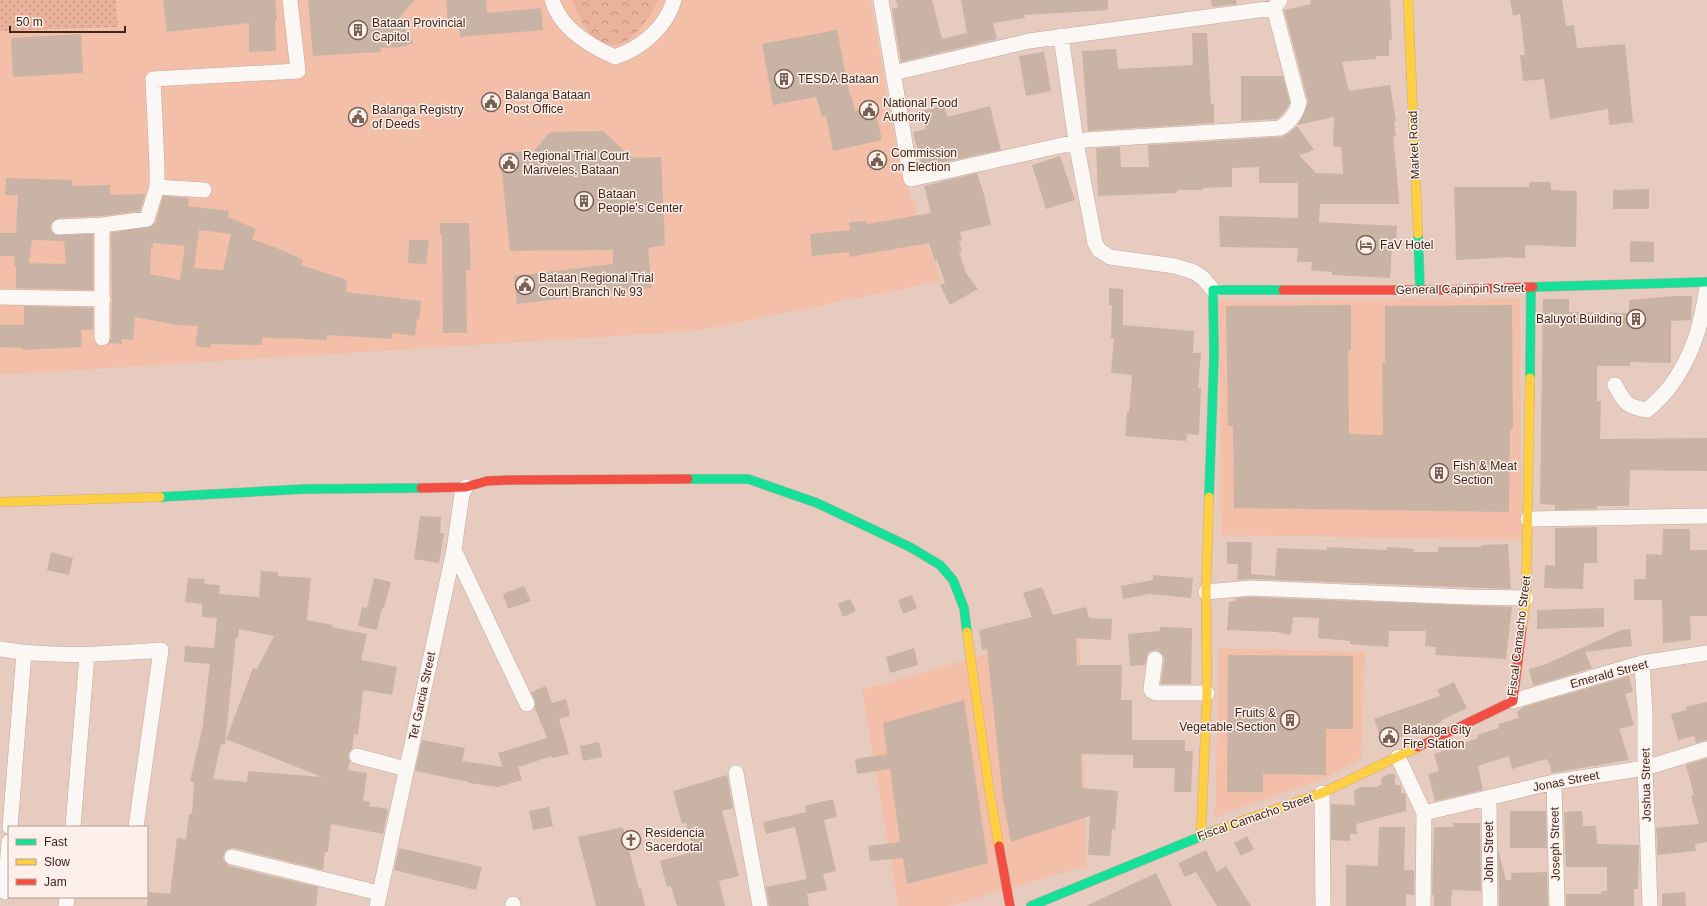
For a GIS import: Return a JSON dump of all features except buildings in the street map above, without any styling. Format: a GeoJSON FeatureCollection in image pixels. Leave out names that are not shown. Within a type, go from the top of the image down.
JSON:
{"type":"FeatureCollection","features":[{"type":"Feature","properties":{"kind":"street"},"geometry":{"type":"LineString","coordinates":[[59,227],[102,225],[147,219],[157,187],[153,79],[298,71],[290,0]]}},
{"type":"Feature","properties":{"kind":"street"},"geometry":{"type":"LineString","coordinates":[[552,0],[555,9],[579,37],[599,50],[615,57],[629,52],[650,36],[663,23],[674,0]]}},
{"type":"Feature","properties":{"kind":"street"},"geometry":{"type":"LineString","coordinates":[[881,0],[893,73],[911,179],[1085,140],[1280,128],[1287,124],[1297,111],[1299,103],[1277,4],[1029,41],[893,73]]}},
{"type":"Feature","properties":{"kind":"street","name":"Market Road"},"geometry":{"type":"LineString","coordinates":[[1408,0],[1420,290]]}},
{"type":"Feature","properties":{"kind":"street"},"geometry":{"type":"LineString","coordinates":[[1061,36],[1076,142],[1095,243],[1099,250],[1110,257],[1175,266],[1194,272],[1203,278],[1213,290],[1214,357],[1206,592],[1207,693],[1201,835]]}},
{"type":"Feature","properties":{"kind":"street"},"geometry":{"type":"LineString","coordinates":[[157,187],[204,190]]}},
{"type":"Feature","properties":{"kind":"street"},"geometry":{"type":"LineString","coordinates":[[102,225],[102,338]]}},
{"type":"Feature","properties":{"kind":"street","name":"General Capinpin Street"},"geometry":{"type":"LineString","coordinates":[[1213,290],[1420,290],[1707,282]]}},
{"type":"Feature","properties":{"kind":"street"},"geometry":{"type":"LineString","coordinates":[[1615,385],[1622,398],[1630,406],[1647,410],[1657,403],[1682,371],[1690,354],[1702,320],[1707,287]]}},
{"type":"Feature","properties":{"kind":"street","name":"Fiscal Camacho Street"},"geometry":{"type":"LineString","coordinates":[[1031,906],[1201,835],[1322,793],[1513,701],[1526,598],[1531,288]]}},
{"type":"Feature","properties":{"kind":"street"},"geometry":{"type":"LineString","coordinates":[[0,297],[103,299]]}},
{"type":"Feature","properties":{"kind":"street"},"geometry":{"type":"LineString","coordinates":[[0,502],[112,499],[305,489],[466,487],[487,481],[512,480],[671,478],[748,480],[817,503],[910,547],[940,565],[953,580],[964,608],[989,789],[1010,906]]}},
{"type":"Feature","properties":{"kind":"street","name":"Tet Garcia Street"},"geometry":{"type":"LineString","coordinates":[[378,900],[454,550],[462,494],[466,487]]}},
{"type":"Feature","properties":{"kind":"street"},"geometry":{"type":"LineString","coordinates":[[1528,519],[1707,516]]}},
{"type":"Feature","properties":{"kind":"street"},"geometry":{"type":"LineString","coordinates":[[454,550],[527,704]]}},
{"type":"Feature","properties":{"kind":"street"},"geometry":{"type":"LineString","coordinates":[[1206,592],[1251,588],[1526,598]]}},
{"type":"Feature","properties":{"kind":"street"},"geometry":{"type":"LineString","coordinates":[[0,649],[24,653],[87,655],[161,650],[136,826]]}},
{"type":"Feature","properties":{"kind":"street"},"geometry":{"type":"LineString","coordinates":[[10,826],[24,653]]}},
{"type":"Feature","properties":{"kind":"street","name":"Emerald Street"},"geometry":{"type":"LineString","coordinates":[[1513,701],[1642,663],[1707,653]]}},
{"type":"Feature","properties":{"kind":"street"},"geometry":{"type":"LineString","coordinates":[[73,826],[87,655]]}},
{"type":"Feature","properties":{"kind":"street"},"geometry":{"type":"LineString","coordinates":[[1155,659],[1152,691],[1156,693],[1207,693]]}},
{"type":"Feature","properties":{"kind":"street","name":"Joshua Street"},"geometry":{"type":"LineString","coordinates":[[1642,663],[1645,713],[1645,768],[1650,906]]}},
{"type":"Feature","properties":{"kind":"street","name":"Jonas Street"},"geometry":{"type":"LineString","coordinates":[[1424,812],[1554,782],[1645,768],[1707,749]]}},
{"type":"Feature","properties":{"kind":"street"},"geometry":{"type":"LineString","coordinates":[[357,756],[406,769]]}},
{"type":"Feature","properties":{"kind":"street"},"geometry":{"type":"LineString","coordinates":[[1398,757],[1424,812],[1423,906]]}},
{"type":"Feature","properties":{"kind":"street"},"geometry":{"type":"LineString","coordinates":[[736,774],[760,906]]}},
{"type":"Feature","properties":{"kind":"street","name":"Joseph Street"},"geometry":{"type":"LineString","coordinates":[[1554,782],[1557,906]]}},
{"type":"Feature","properties":{"kind":"street"},"geometry":{"type":"LineString","coordinates":[[1322,793],[1323,906]]}},
{"type":"Feature","properties":{"kind":"street","name":"John Street"},"geometry":{"type":"LineString","coordinates":[[1489,798],[1490,906]]}},
{"type":"Feature","properties":{"kind":"street"},"geometry":{"type":"LineString","coordinates":[[5,892],[8,854]]}},
{"type":"Feature","properties":{"kind":"street"},"geometry":{"type":"LineString","coordinates":[[232,856],[378,900]]}},
{"type":"Feature","properties":{"kind":"shaded area"},"geometry":{"type":"Polygon","coordinates":[[[0,0],[871,0],[902,174],[917,208],[915,209],[942,281],[696,331],[0,375],[0,0]]]}},
{"type":"Feature","properties":{"kind":"shaded area"},"geometry":{"type":"Polygon","coordinates":[[[1520,298],[1522,540],[1221,535],[1219,301],[1520,298]]]}},
{"type":"Feature","properties":{"kind":"shaded area"},"geometry":{"type":"Polygon","coordinates":[[[1079,627],[1087,866],[949,906],[898,906],[862,690],[1079,627]]]}},
{"type":"Feature","properties":{"kind":"shaded area","name":"Fruits & Vegetable Section"},"geometry":{"type":"Polygon","coordinates":[[[1219,648],[1365,652],[1361,758],[1326,778],[1215,817],[1219,648]]]}},
{"type":"Feature","properties":{"kind":"green space"},"geometry":{"type":"Polygon","coordinates":[[[0,0],[116,0],[118,27],[0,31],[0,0]]]}},
{"type":"Feature","properties":{"kind":"green space"},"geometry":{"type":"Polygon","coordinates":[[[572,0],[658,0],[642,27],[634,35],[617,45],[607,45],[596,40],[588,32],[572,0]]]}},
{"type":"Feature","properties":{"kind":"traffic: fast"},"geometry":{"type":"LineString","coordinates":[[1418,234],[1420,290]]}},
{"type":"Feature","properties":{"kind":"traffic: fast"},"geometry":{"type":"LineString","coordinates":[[1533,287],[1707,282]]}},
{"type":"Feature","properties":{"kind":"traffic: fast"},"geometry":{"type":"LineString","coordinates":[[1530,378],[1531,288]]}},
{"type":"Feature","properties":{"kind":"traffic: fast"},"geometry":{"type":"LineString","coordinates":[[1209,497],[1214,357],[1213,290],[1283,290]]}},
{"type":"Feature","properties":{"kind":"traffic: fast"},"geometry":{"type":"LineString","coordinates":[[688,479],[748,479],[817,503],[910,547],[940,565],[953,580],[964,608],[967,632]]}},
{"type":"Feature","properties":{"kind":"traffic: fast"},"geometry":{"type":"LineString","coordinates":[[160,497],[305,489],[421,488]]}},
{"type":"Feature","properties":{"kind":"traffic: fast"},"geometry":{"type":"LineString","coordinates":[[1031,906],[1214,831]]}},
{"type":"Feature","properties":{"kind":"traffic: slow"},"geometry":{"type":"LineString","coordinates":[[1408,0],[1418,234]]}},
{"type":"Feature","properties":{"kind":"traffic: slow"},"geometry":{"type":"LineString","coordinates":[[1522,628],[1526,598],[1530,378]]}},
{"type":"Feature","properties":{"kind":"traffic: slow"},"geometry":{"type":"LineString","coordinates":[[0,502],[160,497]]}},
{"type":"Feature","properties":{"kind":"traffic: slow"},"geometry":{"type":"LineString","coordinates":[[1201,835],[1207,693],[1206,592],[1209,497]]}},
{"type":"Feature","properties":{"kind":"traffic: slow"},"geometry":{"type":"LineString","coordinates":[[967,632],[989,789],[999,846]]}},
{"type":"Feature","properties":{"kind":"traffic: slow"},"geometry":{"type":"LineString","coordinates":[[1214,831],[1322,793],[1418,747]]}},
{"type":"Feature","properties":{"kind":"traffic: jam"},"geometry":{"type":"LineString","coordinates":[[1283,290],[1443,290],[1533,287]]}},
{"type":"Feature","properties":{"kind":"traffic: jam"},"geometry":{"type":"LineString","coordinates":[[421,488],[466,487],[487,481],[512,480],[688,479]]}},
{"type":"Feature","properties":{"kind":"traffic: jam"},"geometry":{"type":"LineString","coordinates":[[1418,747],[1513,701],[1522,628]]}},
{"type":"Feature","properties":{"kind":"traffic: jam"},"geometry":{"type":"LineString","coordinates":[[999,846],[1010,906]]}},
{"type":"Feature","properties":{"kind":"place","name":"Bataan Provincial Capitol"},"geometry":{"type":"Point","coordinates":[358,30]}},
{"type":"Feature","properties":{"kind":"place","name":"TESDA Bataan"},"geometry":{"type":"Point","coordinates":[784,79]}},
{"type":"Feature","properties":{"kind":"place","name":"Balanga Bataan Post Office"},"geometry":{"type":"Point","coordinates":[491,102]}},
{"type":"Feature","properties":{"kind":"place","name":"National Food Authority"},"geometry":{"type":"Point","coordinates":[869,110]}},
{"type":"Feature","properties":{"kind":"place","name":"Balanga Registry of Deeds"},"geometry":{"type":"Point","coordinates":[358,117]}},
{"type":"Feature","properties":{"kind":"place","name":"Commission on Election"},"geometry":{"type":"Point","coordinates":[877,160]}},
{"type":"Feature","properties":{"kind":"place","name":"Regional Trial Court Mariveles, Bataan"},"geometry":{"type":"Point","coordinates":[509,163]}},
{"type":"Feature","properties":{"kind":"place","name":"Bataan People's Center"},"geometry":{"type":"Point","coordinates":[584,201]}},
{"type":"Feature","properties":{"kind":"place","name":"FaV Hotel"},"geometry":{"type":"Point","coordinates":[1366,245]}},
{"type":"Feature","properties":{"kind":"place","name":"Bataan Regional Trial Court Branch № 93"},"geometry":{"type":"Point","coordinates":[525,285]}},
{"type":"Feature","properties":{"kind":"place","name":"Baluyot Building"},"geometry":{"type":"Point","coordinates":[1636,319]}},
{"type":"Feature","properties":{"kind":"place","name":"Fish & Meat Section"},"geometry":{"type":"Point","coordinates":[1439,473]}},
{"type":"Feature","properties":{"kind":"place","name":"Fruits & Vegetable Section"},"geometry":{"type":"Point","coordinates":[1290,720]}},
{"type":"Feature","properties":{"kind":"place","name":"Balanga City Fire Station"},"geometry":{"type":"Point","coordinates":[1389,737]}},
{"type":"Feature","properties":{"kind":"place","name":"Residencia Sacerdotal"},"geometry":{"type":"Point","coordinates":[631,840]}}]}
